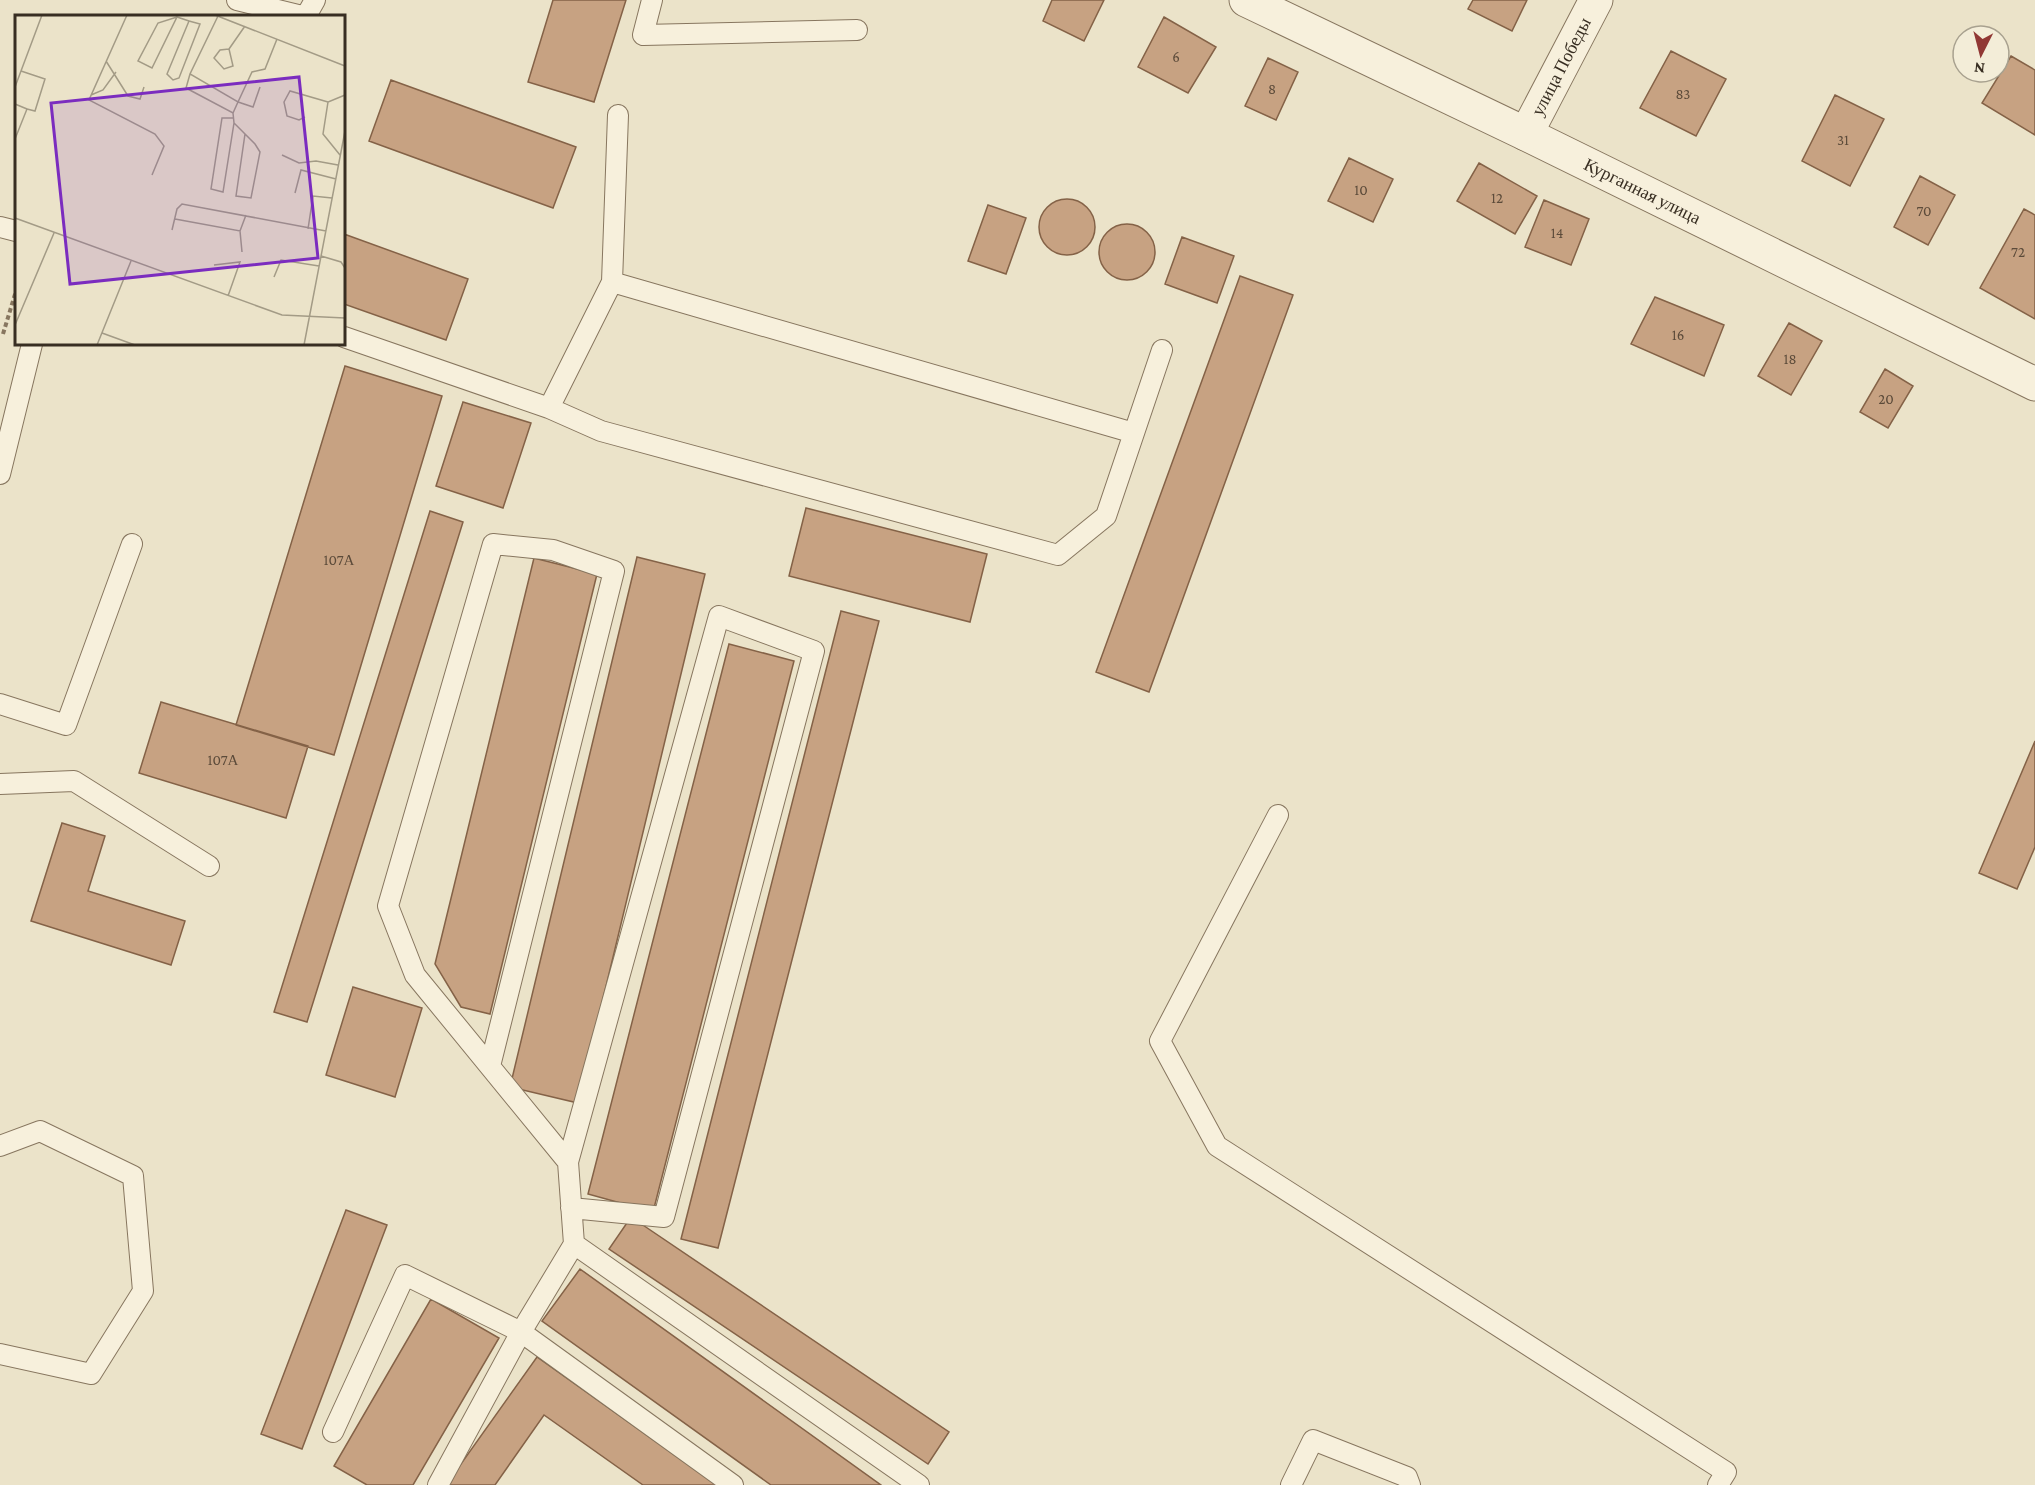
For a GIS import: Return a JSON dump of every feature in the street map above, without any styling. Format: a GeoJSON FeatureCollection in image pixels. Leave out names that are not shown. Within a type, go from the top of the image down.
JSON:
{"type":"FeatureCollection","features":[{"type":"Feature","properties":{"kind":"street","name":"Курганная улица"},"geometry":{"type":"LineString","coordinates":[[1246,0],[1526,134],[2035,384]]}},
{"type":"Feature","properties":{"kind":"street","name":"улица Победы"},"geometry":{"type":"LineString","coordinates":[[1526,134],[1596,0]]}},
{"type":"Feature","properties":{"kind":"lane"},"geometry":{"type":"LineString","coordinates":[[237,0],[300,15]]}},
{"type":"Feature","properties":{"kind":"lane"},"geometry":{"type":"LineString","coordinates":[[305,15],[315,0]]}},
{"type":"Feature","properties":{"kind":"lane"},"geometry":{"type":"LineString","coordinates":[[652,0],[643,35],[857,30]]}},
{"type":"Feature","properties":{"kind":"lane"},"geometry":{"type":"LineString","coordinates":[[549,408],[612,282],[618,115]]}},
{"type":"Feature","properties":{"kind":"lane"},"geometry":{"type":"LineString","coordinates":[[0,227],[15,231]]}},
{"type":"Feature","properties":{"kind":"lane"},"geometry":{"type":"LineString","coordinates":[[612,282],[1134,433]]}},
{"type":"Feature","properties":{"kind":"lane"},"geometry":{"type":"LineString","coordinates":[[345,337],[549,408],[601,432],[1058,555],[1106,516],[1162,350]]}},
{"type":"Feature","properties":{"kind":"lane"},"geometry":{"type":"LineString","coordinates":[[0,474],[32,345]]}},
{"type":"Feature","properties":{"kind":"lane"},"geometry":{"type":"LineString","coordinates":[[0,704],[66,725],[132,544]]}},
{"type":"Feature","properties":{"kind":"lane"},"geometry":{"type":"LineString","coordinates":[[490,1066],[614,570],[553,550],[493,544],[388,906],[416,975],[568,1162]]}},
{"type":"Feature","properties":{"kind":"lane"},"geometry":{"type":"LineString","coordinates":[[438,1485],[521,1332],[573,1244],[568,1162],[719,616],[814,651],[664,1217],[571,1208]]}},
{"type":"Feature","properties":{"kind":"lane"},"geometry":{"type":"LineString","coordinates":[[0,784],[74,781],[209,866]]}},
{"type":"Feature","properties":{"kind":"lane"},"geometry":{"type":"LineString","coordinates":[[1278,815],[1160,1041],[1217,1146],[1726,1472],[1719,1485]]}},
{"type":"Feature","properties":{"kind":"lane"},"geometry":{"type":"LineString","coordinates":[[0,1146],[40,1131],[133,1176],[143,1292],[91,1374],[0,1354]]}},
{"type":"Feature","properties":{"kind":"lane"},"geometry":{"type":"LineString","coordinates":[[573,1244],[919,1485]]}},
{"type":"Feature","properties":{"kind":"lane"},"geometry":{"type":"LineString","coordinates":[[333,1432],[405,1275],[521,1332],[733,1485]]}},
{"type":"Feature","properties":{"kind":"lane"},"geometry":{"type":"LineString","coordinates":[[1291,1485],[1313,1440],[1407,1477],[1410,1485]]}},
{"type":"Feature","properties":{"kind":"path"},"geometry":{"type":"LineString","coordinates":[[0,345],[15,294]]}},
{"type":"Feature","properties":{"kind":"building"},"geometry":{"type":"Polygon","coordinates":[[[553,0],[626,0],[594,102],[528,82],[553,0]]]}},
{"type":"Feature","properties":{"kind":"building"},"geometry":{"type":"Polygon","coordinates":[[[1052,0],[1104,0],[1084,41],[1043,21],[1052,0]]]}},
{"type":"Feature","properties":{"kind":"building"},"geometry":{"type":"Polygon","coordinates":[[[1473,0],[1527,0],[1512,31],[1468,9],[1473,0]]]}},
{"type":"Feature","properties":{"kind":"building"},"geometry":{"type":"Polygon","coordinates":[[[1164,17],[1216,47],[1188,93],[1138,67],[1164,17]]]}},
{"type":"Feature","properties":{"kind":"building"},"geometry":{"type":"Polygon","coordinates":[[[1671,51],[1726,79],[1696,136],[1640,108],[1671,51]]]}},
{"type":"Feature","properties":{"kind":"building"},"geometry":{"type":"Polygon","coordinates":[[[2011,56],[2035,70],[2035,135],[1982,103],[1994,84],[2011,84],[2011,56]]]}},
{"type":"Feature","properties":{"kind":"building"},"geometry":{"type":"Polygon","coordinates":[[[1268,58],[1298,72],[1276,120],[1245,106],[1268,58]]]}},
{"type":"Feature","properties":{"kind":"building"},"geometry":{"type":"Polygon","coordinates":[[[391,80],[576,147],[553,208],[369,141],[391,80]]]}},
{"type":"Feature","properties":{"kind":"building"},"geometry":{"type":"Polygon","coordinates":[[[1835,95],[1884,119],[1850,186],[1802,161],[1835,95]]]}},
{"type":"Feature","properties":{"kind":"building"},"geometry":{"type":"Polygon","coordinates":[[[1349,158],[1393,179],[1373,222],[1328,201],[1349,158]]]}},
{"type":"Feature","properties":{"kind":"building"},"geometry":{"type":"Polygon","coordinates":[[[1479,163],[1537,196],[1515,234],[1457,201],[1479,163]]]}},
{"type":"Feature","properties":{"kind":"building"},"geometry":{"type":"Polygon","coordinates":[[[1920,176],[1955,195],[1928,245],[1894,227],[1920,176]]]}},
{"type":"Feature","properties":{"kind":"building"},"geometry":{"type":"Polygon","coordinates":[[[1062,199],[1072,199],[1087,207],[1093,216],[1095,227],[1093,238],[1087,247],[1072,255],[1062,255],[1051,250],[1044,243],[1039,232],[1039,222],[1044,211],[1051,204],[1062,199]]]}},
{"type":"Feature","properties":{"kind":"building"},"geometry":{"type":"Polygon","coordinates":[[[1544,200],[1589,219],[1571,265],[1525,247],[1544,200]]]}},
{"type":"Feature","properties":{"kind":"building"},"geometry":{"type":"Polygon","coordinates":[[[988,205],[1026,218],[1006,274],[968,261],[988,205]]]}},
{"type":"Feature","properties":{"kind":"building"},"geometry":{"type":"Polygon","coordinates":[[[2024,209],[2035,215],[2035,319],[1980,288],[2024,209]]]}},
{"type":"Feature","properties":{"kind":"building"},"geometry":{"type":"Polygon","coordinates":[[[1122,224],[1132,224],[1147,232],[1153,241],[1155,252],[1153,263],[1147,272],[1132,280],[1122,280],[1111,275],[1104,268],[1099,257],[1099,247],[1104,236],[1111,229],[1122,224]]]}},
{"type":"Feature","properties":{"kind":"building"},"geometry":{"type":"Polygon","coordinates":[[[345,234],[468,279],[446,340],[345,304],[345,234]]]}},
{"type":"Feature","properties":{"kind":"building"},"geometry":{"type":"Polygon","coordinates":[[[1182,237],[1234,256],[1217,303],[1165,284],[1182,237]]]}},
{"type":"Feature","properties":{"kind":"building"},"geometry":{"type":"Polygon","coordinates":[[[1240,276],[1293,295],[1149,692],[1096,672],[1240,276]]]}},
{"type":"Feature","properties":{"kind":"building"},"geometry":{"type":"Polygon","coordinates":[[[1655,297],[1724,325],[1704,376],[1631,344],[1655,297]]]}},
{"type":"Feature","properties":{"kind":"building"},"geometry":{"type":"Polygon","coordinates":[[[1789,323],[1822,341],[1791,395],[1758,376],[1789,323]]]}},
{"type":"Feature","properties":{"kind":"building"},"geometry":{"type":"Polygon","coordinates":[[[345,366],[442,396],[334,755],[236,725],[345,366]]]}},
{"type":"Feature","properties":{"kind":"building"},"geometry":{"type":"Polygon","coordinates":[[[1885,369],[1913,386],[1888,428],[1860,412],[1885,369]]]}},
{"type":"Feature","properties":{"kind":"building"},"geometry":{"type":"Polygon","coordinates":[[[463,402],[531,423],[503,508],[436,486],[463,402]]]}},
{"type":"Feature","properties":{"kind":"building"},"geometry":{"type":"Polygon","coordinates":[[[806,508],[987,554],[970,622],[789,576],[806,508]]]}},
{"type":"Feature","properties":{"kind":"building"},"geometry":{"type":"Polygon","coordinates":[[[430,511],[463,522],[307,1022],[274,1012],[430,511]]]}},
{"type":"Feature","properties":{"kind":"building"},"geometry":{"type":"Polygon","coordinates":[[[637,557],[705,574],[578,1103],[510,1087],[637,557]]]}},
{"type":"Feature","properties":{"kind":"building"},"geometry":{"type":"Polygon","coordinates":[[[534,558],[597,574],[490,1014],[461,1007],[435,964],[534,558]]]}},
{"type":"Feature","properties":{"kind":"building"},"geometry":{"type":"Polygon","coordinates":[[[841,611],[879,621],[718,1248],[681,1239],[841,611]]]}},
{"type":"Feature","properties":{"kind":"building"},"geometry":{"type":"Polygon","coordinates":[[[729,644],[794,661],[653,1212],[588,1194],[729,644]]]}},
{"type":"Feature","properties":{"kind":"building"},"geometry":{"type":"Polygon","coordinates":[[[161,702],[308,746],[286,818],[139,773],[161,702]]]}},
{"type":"Feature","properties":{"kind":"building"},"geometry":{"type":"Polygon","coordinates":[[[2035,741],[2035,847],[2017,889],[1979,873],[2035,741]]]}},
{"type":"Feature","properties":{"kind":"building"},"geometry":{"type":"Polygon","coordinates":[[[62,823],[105,836],[88,891],[185,921],[171,965],[31,921],[62,823]]]}},
{"type":"Feature","properties":{"kind":"building"},"geometry":{"type":"Polygon","coordinates":[[[353,987],[422,1008],[395,1097],[326,1075],[353,987]]]}},
{"type":"Feature","properties":{"kind":"building"},"geometry":{"type":"Polygon","coordinates":[[[346,1210],[387,1225],[302,1449],[261,1434],[346,1210]]]}},
{"type":"Feature","properties":{"kind":"building"},"geometry":{"type":"Polygon","coordinates":[[[631,1217],[949,1432],[928,1464],[609,1249],[631,1217]]]}},
{"type":"Feature","properties":{"kind":"building"},"geometry":{"type":"Polygon","coordinates":[[[580,1269],[881,1485],[771,1485],[542,1321],[580,1269]]]}},
{"type":"Feature","properties":{"kind":"building"},"geometry":{"type":"Polygon","coordinates":[[[431,1299],[499,1338],[413,1485],[367,1485],[334,1466],[431,1299]]]}},
{"type":"Feature","properties":{"kind":"building"},"geometry":{"type":"Polygon","coordinates":[[[537,1357],[717,1485],[643,1485],[544,1415],[495,1485],[446,1485],[537,1357]]]}}]}
